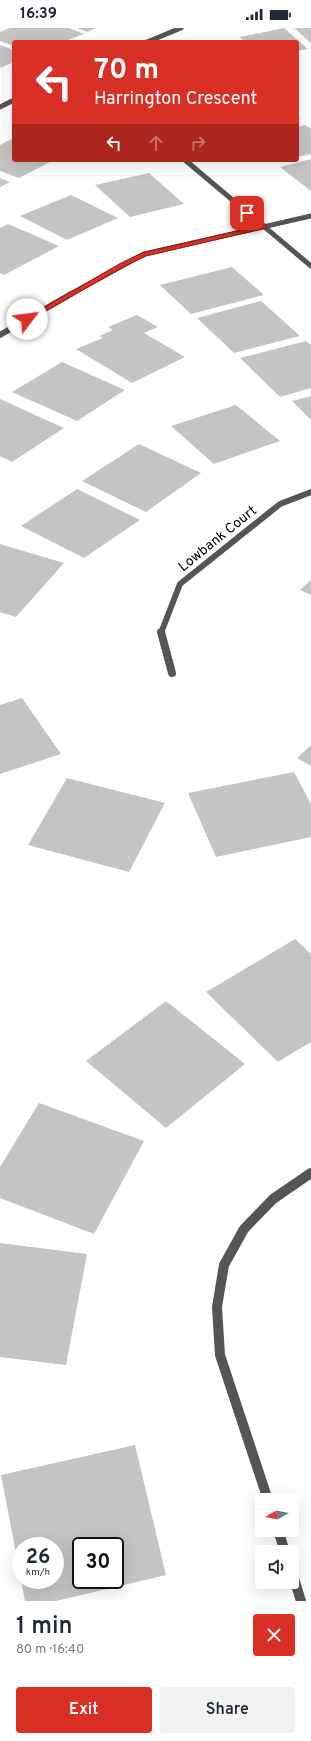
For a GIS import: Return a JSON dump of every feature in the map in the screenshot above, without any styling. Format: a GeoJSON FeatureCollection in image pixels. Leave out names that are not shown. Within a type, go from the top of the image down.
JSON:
{"type":"FeatureCollection","features":[{"type":"Feature","properties":{"kind":"street"},"geometry":{"type":"LineString","coordinates":[[152,40],[181,28]]}},
{"type":"Feature","properties":{"kind":"street"},"geometry":{"type":"LineString","coordinates":[[0,107],[12,101]]}},
{"type":"Feature","properties":{"kind":"street"},"geometry":{"type":"LineString","coordinates":[[187,162],[311,266]]}},
{"type":"Feature","properties":{"kind":"street"},"geometry":{"type":"LineString","coordinates":[[0,335],[123,264],[144,254],[311,216]]}},
{"type":"Feature","properties":{"kind":"street","name":"Lowbank Court"},"geometry":{"type":"LineString","coordinates":[[172,673],[161,632],[180,584],[280,504],[311,492]]}},
{"type":"Feature","properties":{"kind":"street"},"geometry":{"type":"LineString","coordinates":[[266,1493],[220,1355],[217,1307],[224,1265],[244,1229],[273,1199],[311,1173]]}},
{"type":"Feature","properties":{"kind":"street"},"geometry":{"type":"LineString","coordinates":[[297,1589],[301,1601]]}},
{"type":"Feature","properties":{"kind":"building"},"geometry":{"type":"Polygon","coordinates":[[[10,28],[69,28],[84,34],[68,40],[12,40],[12,45],[0,41],[0,32],[10,28]]]}},
{"type":"Feature","properties":{"kind":"building"},"geometry":{"type":"Polygon","coordinates":[[[77,28],[96,28],[87,32],[77,28]]]}},
{"type":"Feature","properties":{"kind":"building"},"geometry":{"type":"Polygon","coordinates":[[[284,28],[298,40],[243,40],[240,37],[284,28]]]}},
{"type":"Feature","properties":{"kind":"building"},"geometry":{"type":"Polygon","coordinates":[[[294,28],[311,28],[311,43],[294,28]]]}},
{"type":"Feature","properties":{"kind":"building"},"geometry":{"type":"Polygon","coordinates":[[[299,41],[308,49],[299,51],[299,41]]]}},
{"type":"Feature","properties":{"kind":"building"},"geometry":{"type":"Polygon","coordinates":[[[0,45],[12,49],[12,63],[0,68],[0,45]]]}},
{"type":"Feature","properties":{"kind":"building"},"geometry":{"type":"Polygon","coordinates":[[[305,125],[311,129],[311,154],[299,157],[299,126],[305,125]]]}},
{"type":"Feature","properties":{"kind":"building"},"geometry":{"type":"Polygon","coordinates":[[[12,139],[12,162],[50,162],[19,178],[0,171],[0,145],[12,139]]]}},
{"type":"Feature","properties":{"kind":"building"},"geometry":{"type":"Polygon","coordinates":[[[311,159],[311,191],[280,167],[311,159]]]}},
{"type":"Feature","properties":{"kind":"building"},"geometry":{"type":"Polygon","coordinates":[[[149,173],[184,204],[130,217],[95,185],[149,173]]]}},
{"type":"Feature","properties":{"kind":"building"},"geometry":{"type":"Polygon","coordinates":[[[0,178],[10,182],[0,187],[0,178]]]}},
{"type":"Feature","properties":{"kind":"building"},"geometry":{"type":"Polygon","coordinates":[[[71,195],[118,218],[67,240],[20,216],[71,195]]]}},
{"type":"Feature","properties":{"kind":"building"},"geometry":{"type":"Polygon","coordinates":[[[8,224],[59,246],[4,275],[0,273],[0,228],[8,224]]]}},
{"type":"Feature","properties":{"kind":"building"},"geometry":{"type":"Polygon","coordinates":[[[232,267],[264,295],[191,314],[160,285],[232,267]]]}},
{"type":"Feature","properties":{"kind":"building"},"geometry":{"type":"Polygon","coordinates":[[[261,301],[300,336],[234,353],[197,318],[261,301]]]}},
{"type":"Feature","properties":{"kind":"building"},"geometry":{"type":"Polygon","coordinates":[[[137,315],[158,327],[144,333],[185,357],[132,383],[76,349],[103,338],[99,336],[113,330],[108,327],[137,315]]]}},
{"type":"Feature","properties":{"kind":"building"},"geometry":{"type":"Polygon","coordinates":[[[306,341],[311,345],[311,388],[280,397],[240,358],[306,341]]]}},
{"type":"Feature","properties":{"kind":"building"},"geometry":{"type":"Polygon","coordinates":[[[62,362],[125,390],[77,421],[12,392],[62,362]]]}},
{"type":"Feature","properties":{"kind":"building"},"geometry":{"type":"Polygon","coordinates":[[[311,396],[311,420],[292,401],[311,396]]]}},
{"type":"Feature","properties":{"kind":"building"},"geometry":{"type":"Polygon","coordinates":[[[0,399],[64,428],[12,462],[0,456],[0,399]]]}},
{"type":"Feature","properties":{"kind":"building"},"geometry":{"type":"Polygon","coordinates":[[[236,405],[280,441],[214,464],[171,426],[236,405]]]}},
{"type":"Feature","properties":{"kind":"building"},"geometry":{"type":"Polygon","coordinates":[[[139,444],[201,473],[146,512],[82,481],[139,444]]]}},
{"type":"Feature","properties":{"kind":"building"},"geometry":{"type":"Polygon","coordinates":[[[77,489],[140,520],[84,558],[21,526],[77,489]]]}},
{"type":"Feature","properties":{"kind":"building"},"geometry":{"type":"Polygon","coordinates":[[[0,544],[64,563],[16,617],[0,612],[0,544]]]}},
{"type":"Feature","properties":{"kind":"building"},"geometry":{"type":"Polygon","coordinates":[[[311,580],[311,595],[300,590],[311,580]]]}},
{"type":"Feature","properties":{"kind":"building"},"geometry":{"type":"Polygon","coordinates":[[[22,698],[61,754],[0,774],[0,705],[22,698]]]}},
{"type":"Feature","properties":{"kind":"building"},"geometry":{"type":"Polygon","coordinates":[[[311,745],[311,766],[297,758],[311,745]]]}},
{"type":"Feature","properties":{"kind":"building"},"geometry":{"type":"Polygon","coordinates":[[[294,772],[311,804],[311,837],[216,857],[188,793],[294,772]]]}},
{"type":"Feature","properties":{"kind":"building"},"geometry":{"type":"Polygon","coordinates":[[[67,778],[165,803],[129,872],[28,845],[67,778]]]}},
{"type":"Feature","properties":{"kind":"building"},"geometry":{"type":"Polygon","coordinates":[[[295,939],[311,954],[311,1042],[278,1062],[206,992],[295,939]]]}},
{"type":"Feature","properties":{"kind":"building"},"geometry":{"type":"Polygon","coordinates":[[[166,1001],[245,1064],[166,1128],[86,1061],[166,1001]]]}},
{"type":"Feature","properties":{"kind":"building"},"geometry":{"type":"Polygon","coordinates":[[[39,1103],[144,1141],[94,1234],[0,1198],[0,1167],[39,1103]]]}},
{"type":"Feature","properties":{"kind":"building"},"geometry":{"type":"Polygon","coordinates":[[[0,1243],[87,1254],[66,1365],[0,1357],[0,1243]]]}},
{"type":"Feature","properties":{"kind":"building"},"geometry":{"type":"Polygon","coordinates":[[[135,1445],[166,1575],[124,1585],[124,1537],[72,1537],[72,1589],[107,1589],[56,1601],[25,1601],[23,1589],[64,1589],[64,1537],[13,1537],[1,1475],[135,1445]]]}},
{"type":"Feature","properties":{"kind":"route"},"geometry":{"type":"LineString","coordinates":[[27,319],[123,264],[144,254],[222,235],[264,227],[247,213]]}}]}
